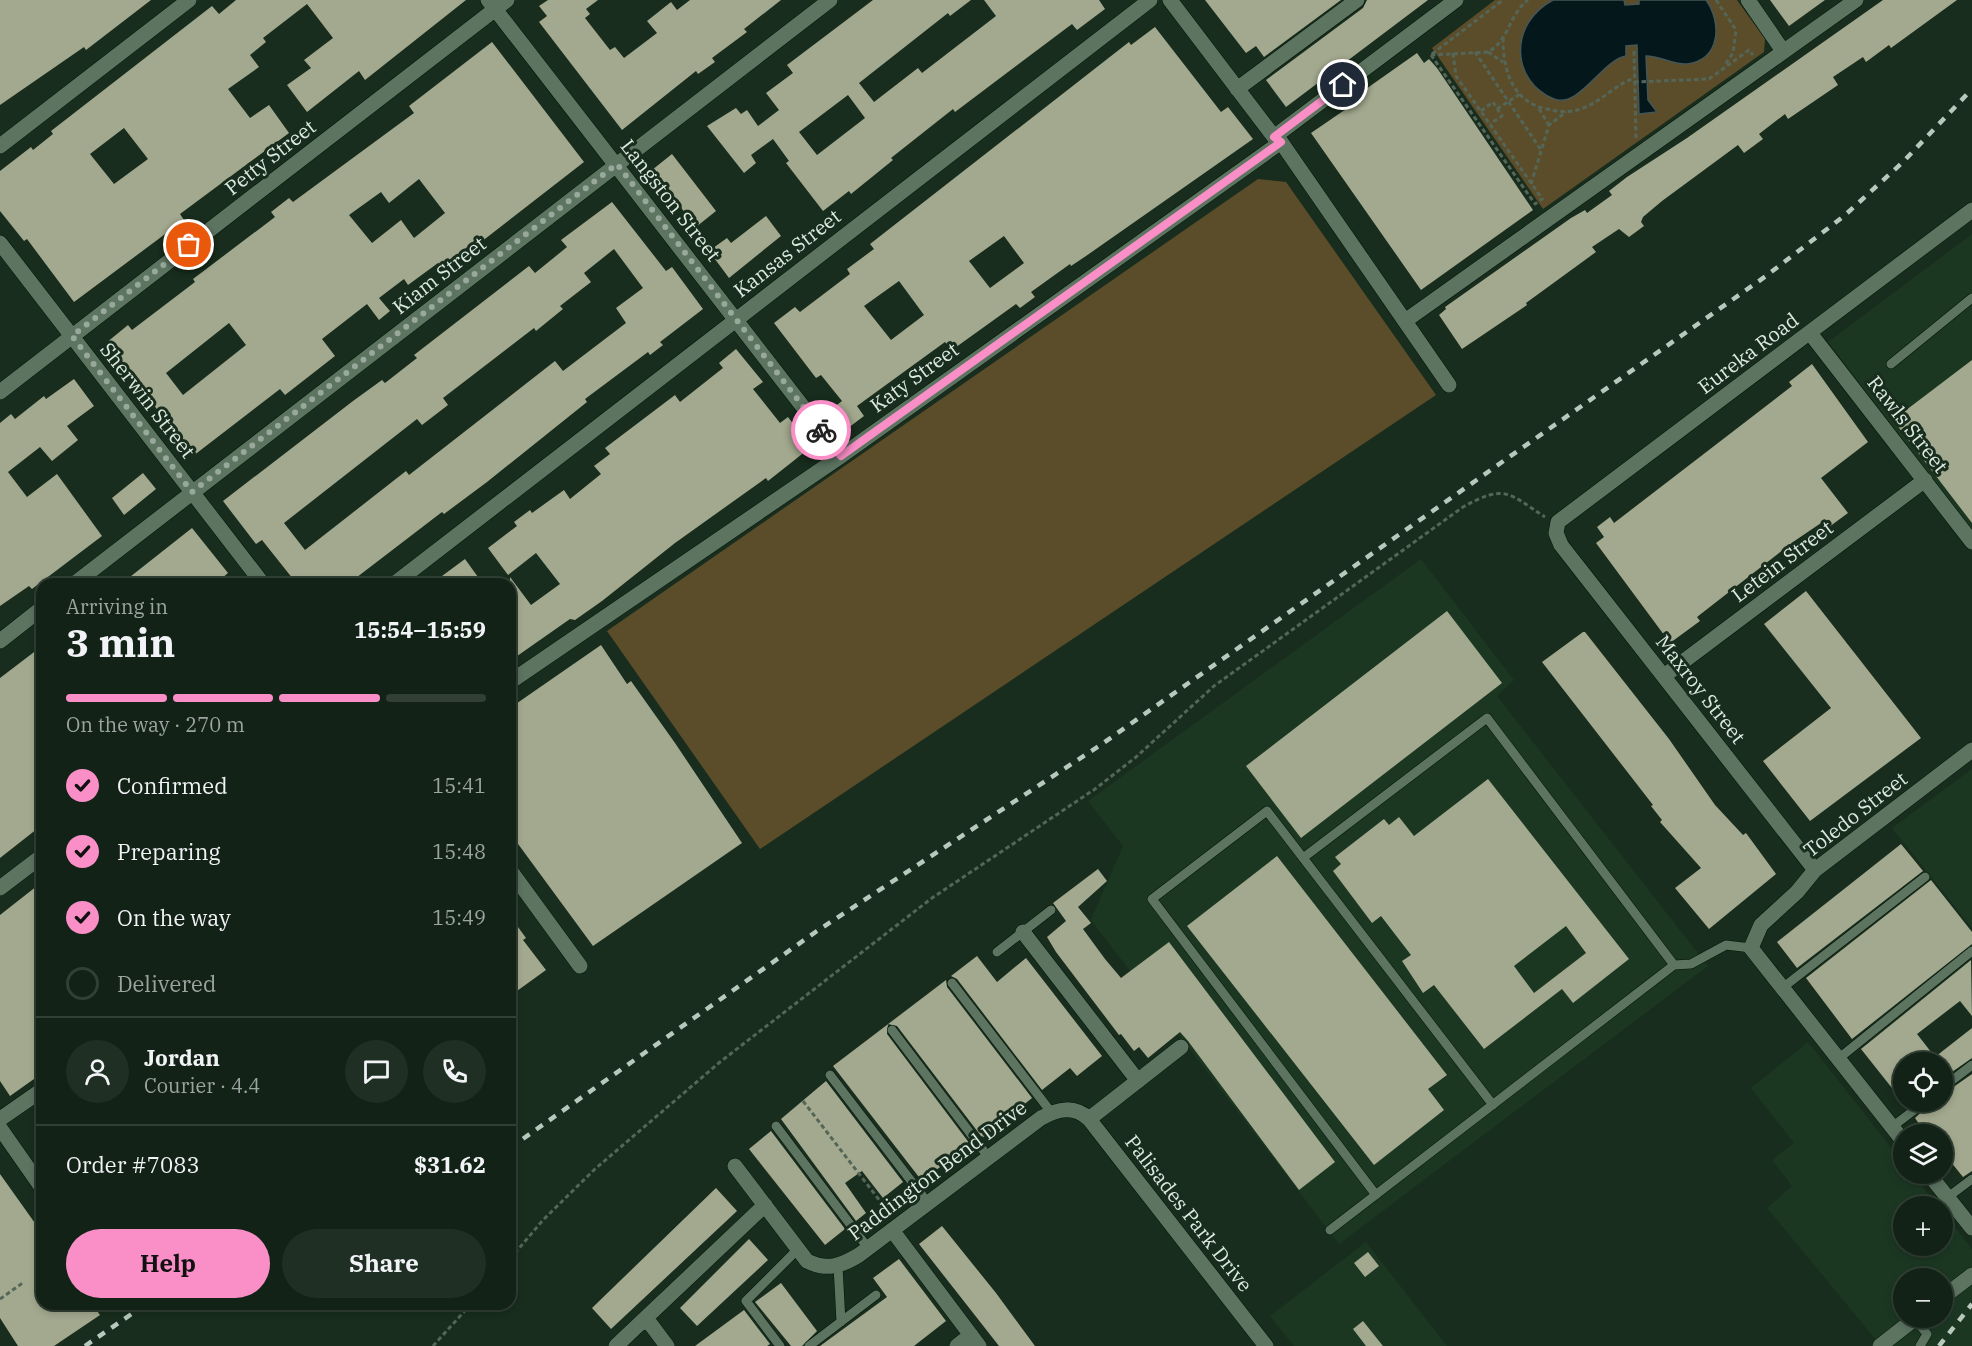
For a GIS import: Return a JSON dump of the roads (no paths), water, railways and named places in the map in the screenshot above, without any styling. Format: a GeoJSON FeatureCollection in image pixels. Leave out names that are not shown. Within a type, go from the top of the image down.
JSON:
{"type":"FeatureCollection","features":[{"type":"Feature","properties":{"kind":"street"},"geometry":{"type":"LineString","coordinates":[[0,146],[189,0]]}},
{"type":"Feature","properties":{"kind":"street","name":"Kiam Street"},"geometry":{"type":"LineString","coordinates":[[82,578],[830,0]]}},
{"type":"Feature","properties":{"kind":"street","name":"Kansas Street"},"geometry":{"type":"LineString","coordinates":[[402,578],[1149,0]]}},
{"type":"Feature","properties":{"kind":"street"},"geometry":{"type":"LineString","coordinates":[[1170,0],[1277,140],[1449,385]]}},
{"type":"Feature","properties":{"kind":"street"},"geometry":{"type":"LineString","coordinates":[[1237,89],[1357,0]]}},
{"type":"Feature","properties":{"kind":"street","name":"Katy Street"},"geometry":{"type":"LineString","coordinates":[[516,678],[841,456],[1277,140],[1456,0]]}},
{"type":"Feature","properties":{"kind":"street"},"geometry":{"type":"LineString","coordinates":[[1748,0],[1783,51]]}},
{"type":"Feature","properties":{"kind":"street"},"geometry":{"type":"LineString","coordinates":[[1405,321],[1856,0]]}},
{"type":"Feature","properties":{"kind":"street","name":"Langston Street"},"geometry":{"type":"LineString","coordinates":[[497,3],[617,164],[841,456]]}},
{"type":"Feature","properties":{"kind":"street","name":"Petty Street"},"geometry":{"type":"LineString","coordinates":[[0,392],[497,3]]}},
{"type":"Feature","properties":{"kind":"street","name":"Eureka Road"},"geometry":{"type":"LineString","coordinates":[[1557,528],[1972,210]]}},
{"type":"Feature","properties":{"kind":"street","name":"Sherwin Street"},"geometry":{"type":"LineString","coordinates":[[0,243],[258,578]]}},
{"type":"Feature","properties":{"kind":"street","name":"Rawls Street"},"geometry":{"type":"LineString","coordinates":[[1810,333],[1972,542]]}},
{"type":"Feature","properties":{"kind":"street","name":"Letein Street"},"geometry":{"type":"LineString","coordinates":[[1664,676],[1924,480]]}},
{"type":"Feature","properties":{"kind":"street","name":"Maxroy Street"},"geometry":{"type":"LineString","coordinates":[[1557,528],[1562,545],[1815,870]]}},
{"type":"Feature","properties":{"kind":"street"},"geometry":{"type":"LineString","coordinates":[[0,641],[36,613]]}},
{"type":"Feature","properties":{"kind":"street","name":"Toledo Street"},"geometry":{"type":"LineString","coordinates":[[1751,948],[1761,925],[1797,892],[1815,870],[1972,750]]}},
{"type":"Feature","properties":{"kind":"street"},"geometry":{"type":"LineString","coordinates":[[0,888],[36,861]]}},
{"type":"Feature","properties":{"kind":"street"},"geometry":{"type":"LineString","coordinates":[[516,878],[580,966]]}},
{"type":"Feature","properties":{"kind":"street"},"geometry":{"type":"LineString","coordinates":[[1023,932],[1138,1081]]}},
{"type":"Feature","properties":{"kind":"street"},"geometry":{"type":"LineString","coordinates":[[1751,948],[1892,1127]]}},
{"type":"Feature","properties":{"kind":"street"},"geometry":{"type":"LineString","coordinates":[[1089,1119],[1181,1047]]}},
{"type":"Feature","properties":{"kind":"street"},"geometry":{"type":"LineString","coordinates":[[0,1119],[36,1094]]}},
{"type":"Feature","properties":{"kind":"street","name":"Paddington Bend Drive"},"geometry":{"type":"LineString","coordinates":[[831,1267],[868,1248],[1052,1112],[1076,1110]]}},
{"type":"Feature","properties":{"kind":"street","name":"Palisades Park Drive"},"geometry":{"type":"LineString","coordinates":[[1076,1110],[1089,1119],[1266,1346]]}},
{"type":"Feature","properties":{"kind":"street"},"geometry":{"type":"LineString","coordinates":[[0,1128],[36,1179]]}},
{"type":"Feature","properties":{"kind":"street"},"geometry":{"type":"LineString","coordinates":[[735,1166],[807,1261],[831,1267]]}},
{"type":"Feature","properties":{"kind":"street"},"geometry":{"type":"LineString","coordinates":[[1937,1184],[1947,1196]]}},
{"type":"Feature","properties":{"kind":"street"},"geometry":{"type":"LineString","coordinates":[[1953,1203],[1972,1228]]}},
{"type":"Feature","properties":{"kind":"street"},"geometry":{"type":"LineString","coordinates":[[616,1346],[765,1205]]}},
{"type":"Feature","properties":{"kind":"street"},"geometry":{"type":"LineString","coordinates":[[892,1230],[975,1341],[957,1346]]}},
{"type":"Feature","properties":{"kind":"street"},"geometry":{"type":"LineString","coordinates":[[1953,1290],[1972,1275]]}},
{"type":"Feature","properties":{"kind":"street"},"geometry":{"type":"LineString","coordinates":[[646,1318],[667,1346]]}},
{"type":"Feature","properties":{"kind":"street"},"geometry":{"type":"LineString","coordinates":[[1880,1346],[1903,1328]]}},
{"type":"Feature","properties":{"kind":"lane"},"geometry":{"type":"LineString","coordinates":[[1891,364],[1972,298]]}},
{"type":"Feature","properties":{"kind":"lane"},"geometry":{"type":"LineString","coordinates":[[1303,858],[1487,718],[1674,965]]}},
{"type":"Feature","properties":{"kind":"lane"},"geometry":{"type":"LineString","coordinates":[[1376,1195],[1152,899],[1267,812],[1493,1105]]}},
{"type":"Feature","properties":{"kind":"lane"},"geometry":{"type":"LineString","coordinates":[[1782,989],[1925,877]]}},
{"type":"Feature","properties":{"kind":"lane"},"geometry":{"type":"LineString","coordinates":[[997,952],[1051,910]]}},
{"type":"Feature","properties":{"kind":"lane"},"geometry":{"type":"LineString","coordinates":[[1330,1230],[1674,965],[1691,964],[1726,945],[1751,948]]}},
{"type":"Feature","properties":{"kind":"lane"},"geometry":{"type":"LineString","coordinates":[[1838,1059],[1972,951]]}},
{"type":"Feature","properties":{"kind":"lane"},"geometry":{"type":"LineString","coordinates":[[952,983],[1052,1112]]}},
{"type":"Feature","properties":{"kind":"lane"},"geometry":{"type":"LineString","coordinates":[[892,1030],[989,1158]]}},
{"type":"Feature","properties":{"kind":"lane"},"geometry":{"type":"LineString","coordinates":[[1953,1080],[1972,1065]]}},
{"type":"Feature","properties":{"kind":"lane"},"geometry":{"type":"LineString","coordinates":[[830,1075],[928,1203]]}},
{"type":"Feature","properties":{"kind":"lane"},"geometry":{"type":"LineString","coordinates":[[1892,1127],[1912,1112]]}},
{"type":"Feature","properties":{"kind":"lane"},"geometry":{"type":"LineString","coordinates":[[776,1126],[868,1248]]}},
{"type":"Feature","properties":{"kind":"lane"},"geometry":{"type":"LineString","coordinates":[[1949,1196],[1972,1179]]}},
{"type":"Feature","properties":{"kind":"lane"},"geometry":{"type":"LineString","coordinates":[[780,1346],[746,1300],[798,1249]]}},
{"type":"Feature","properties":{"kind":"lane"},"geometry":{"type":"LineString","coordinates":[[831,1267],[841,1322]]}},
{"type":"Feature","properties":{"kind":"lane"},"geometry":{"type":"LineString","coordinates":[[809,1346],[876,1295]]}},
{"type":"Feature","properties":{"kind":"lane"},"geometry":{"type":"LineString","coordinates":[[1920,1346],[1927,1334],[1923,1328]]}},
{"type":"Feature","properties":{"kind":"railway"},"geometry":{"type":"LineString","coordinates":[[516,1144],[817,931],[1102,744],[1766,276],[1844,216],[1903,162],[1972,89]]}},
{"type":"Feature","properties":{"kind":"railway"},"geometry":{"type":"LineString","coordinates":[[1939,1346],[1972,1304]]}},
{"type":"Feature","properties":{"kind":"railway"},"geometry":{"type":"LineString","coordinates":[[85,1346],[137,1310]]}}]}
